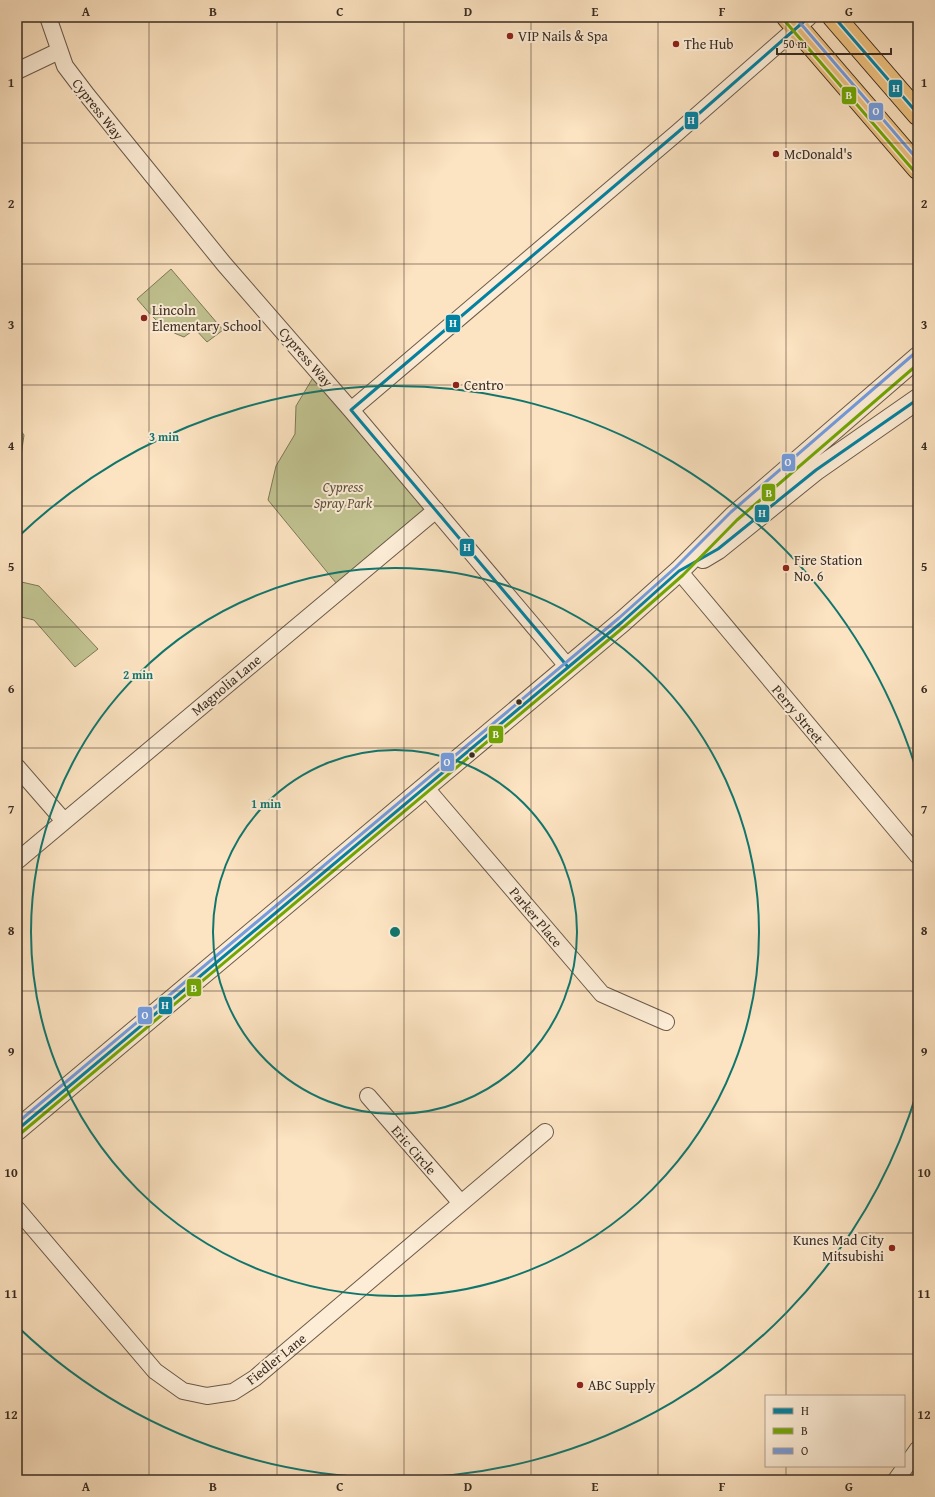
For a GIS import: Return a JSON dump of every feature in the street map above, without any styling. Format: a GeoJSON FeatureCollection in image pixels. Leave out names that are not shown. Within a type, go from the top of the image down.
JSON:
{"type":"FeatureCollection","features":[{"type":"Feature","properties":{"kind":"main road"},"geometry":{"type":"LineString","coordinates":[[834,17],[918,114]]}},
{"type":"Feature","properties":{"kind":"main road"},"geometry":{"type":"LineString","coordinates":[[798,20],[918,168]]}},
{"type":"Feature","properties":{"kind":"street","name":"Cypress Way"},"geometry":{"type":"LineString","coordinates":[[48,17],[65,66],[87,95],[224,264],[351,410],[568,667]]}},
{"type":"Feature","properties":{"kind":"street"},"geometry":{"type":"LineString","coordinates":[[351,410],[672,138],[798,20]]}},
{"type":"Feature","properties":{"kind":"street"},"geometry":{"type":"LineString","coordinates":[[17,71],[59,51]]}},
{"type":"Feature","properties":{"kind":"street"},"geometry":{"type":"LineString","coordinates":[[17,1130],[622,622],[679,571],[734,516],[918,357]]}},
{"type":"Feature","properties":{"kind":"street"},"geometry":{"type":"LineString","coordinates":[[679,571],[718,549],[810,474],[918,398]]}},
{"type":"Feature","properties":{"kind":"street","name":"Magnolia Lane"},"geometry":{"type":"LineString","coordinates":[[17,861],[436,510]]}},
{"type":"Feature","properties":{"kind":"street","name":"Perry Street"},"geometry":{"type":"LineString","coordinates":[[679,571],[918,856]]}},
{"type":"Feature","properties":{"kind":"street"},"geometry":{"type":"LineString","coordinates":[[17,767],[64,821]]}},
{"type":"Feature","properties":{"kind":"street","name":"Parker Place"},"geometry":{"type":"LineString","coordinates":[[425,787],[602,994],[666,1022]]}},
{"type":"Feature","properties":{"kind":"street","name":"Eric Circle"},"geometry":{"type":"LineString","coordinates":[[368,1096],[461,1203]]}},
{"type":"Feature","properties":{"kind":"street","name":"Fiedler Lane"},"geometry":{"type":"LineString","coordinates":[[17,1209],[154,1371],[183,1391],[207,1396],[233,1392],[256,1378],[545,1132]]}},
{"type":"Feature","properties":{"kind":"street"},"geometry":{"type":"LineString","coordinates":[[896,1480],[918,1449]]}},
{"type":"Feature","properties":{"kind":"green space"},"geometry":{"type":"Polygon","coordinates":[[[171,269],[223,330],[207,342],[195,329],[184,337],[169,330],[158,322],[137,299],[171,269]]]}},
{"type":"Feature","properties":{"kind":"green space","name":"Cypress Spray Park"},"geometry":{"type":"Polygon","coordinates":[[[317,371],[436,510],[341,589],[268,500],[276,466],[295,434],[296,406],[317,371]]]}},
{"type":"Feature","properties":{"kind":"green space"},"geometry":{"type":"Polygon","coordinates":[[[17,426],[24,435],[17,484],[17,426]]]}},
{"type":"Feature","properties":{"kind":"green space"},"geometry":{"type":"Polygon","coordinates":[[[17,581],[39,586],[98,649],[75,667],[34,620],[17,616],[17,581]]]}},
{"type":"Feature","properties":{"kind":"transit line","name":"O"},"geometry":{"type":"LineString","coordinates":[[795,17],[918,160]]}},
{"type":"Feature","properties":{"kind":"transit line","name":"H"},"geometry":{"type":"LineString","coordinates":[[568,667],[351,410],[678,132],[809,17]]}},
{"type":"Feature","properties":{"kind":"transit line","name":"H"},"geometry":{"type":"LineString","coordinates":[[834,17],[918,114]]}},
{"type":"Feature","properties":{"kind":"transit line","name":"B"},"geometry":{"type":"LineString","coordinates":[[784,20],[914,171]]}},
{"type":"Feature","properties":{"kind":"transit line","name":"O"},"geometry":{"type":"LineString","coordinates":[[17,1123],[619,618],[676,567],[731,512],[915,353]]}},
{"type":"Feature","properties":{"kind":"transit line","name":"B"},"geometry":{"type":"LineString","coordinates":[[20,1134],[625,626],[683,575],[737,520],[918,364]]}},
{"type":"Feature","properties":{"kind":"transit line","name":"H"},"geometry":{"type":"LineString","coordinates":[[17,1130],[622,622],[679,571],[718,549],[816,470],[918,399]]}},
{"type":"Feature","properties":{"kind":"place","name":"VIP Nails & Spa"},"geometry":{"type":"Point","coordinates":[510,36]}},
{"type":"Feature","properties":{"kind":"place","name":"The Hub"},"geometry":{"type":"Point","coordinates":[676,44]}},
{"type":"Feature","properties":{"kind":"place","name":"McDonald's"},"geometry":{"type":"Point","coordinates":[776,154]}},
{"type":"Feature","properties":{"kind":"place","name":"Lincoln Elementary School"},"geometry":{"type":"Point","coordinates":[144,318]}},
{"type":"Feature","properties":{"kind":"place","name":"Centro"},"geometry":{"type":"Point","coordinates":[456,385]}},
{"type":"Feature","properties":{"kind":"place","name":"Fire Station No. 6"},"geometry":{"type":"Point","coordinates":[786,568]}},
{"type":"Feature","properties":{"kind":"place","name":"Kunes Mad City Mitsubishi"},"geometry":{"type":"Point","coordinates":[892,1248]}},
{"type":"Feature","properties":{"kind":"place","name":"ABC Supply"},"geometry":{"type":"Point","coordinates":[580,1385]}}]}
